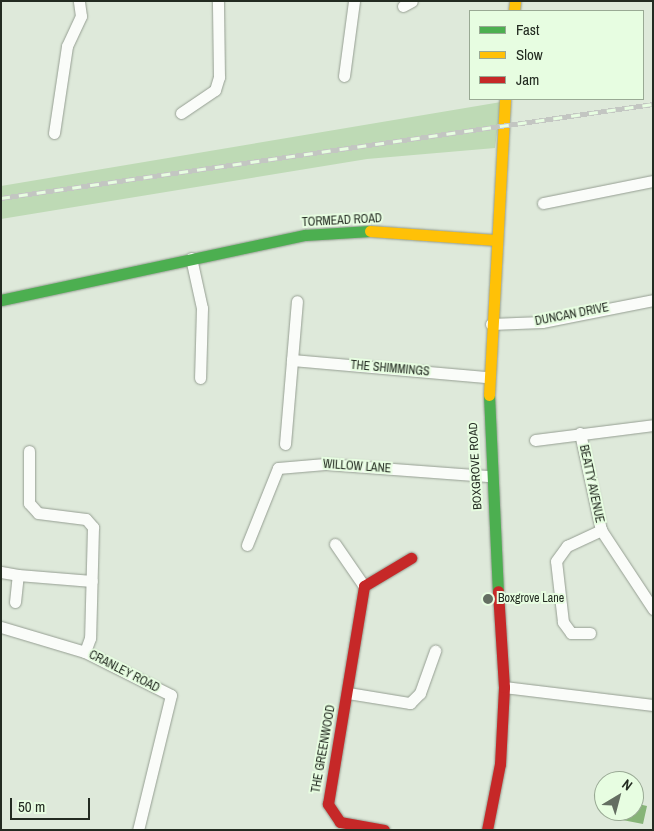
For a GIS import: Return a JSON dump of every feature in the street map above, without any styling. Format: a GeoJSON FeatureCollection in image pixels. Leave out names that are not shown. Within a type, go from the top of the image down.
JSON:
{"type":"FeatureCollection","features":[{"type":"Feature","properties":{"kind":"street"},"geometry":{"type":"LineString","coordinates":[[54,133],[67,46],[81,16],[79,1]]}},
{"type":"Feature","properties":{"kind":"street"},"geometry":{"type":"LineString","coordinates":[[181,113],[215,90],[219,77],[218,1]]}},
{"type":"Feature","properties":{"kind":"street"},"geometry":{"type":"LineString","coordinates":[[344,76],[354,1]]}},
{"type":"Feature","properties":{"kind":"street","name":"BOXGROVE ROAD"},"geometry":{"type":"LineString","coordinates":[[488,830],[500,764],[504,687],[488,476],[488,378],[505,100]]}},
{"type":"Feature","properties":{"kind":"street"},"geometry":{"type":"LineString","coordinates":[[543,203],[653,181]]}},
{"type":"Feature","properties":{"kind":"street","name":"TORMEAD ROAD"},"geometry":{"type":"LineString","coordinates":[[1,300],[190,258],[305,235],[347,232],[496,240]]}},
{"type":"Feature","properties":{"kind":"street"},"geometry":{"type":"LineString","coordinates":[[190,258],[202,308],[200,378]]}},
{"type":"Feature","properties":{"kind":"street","name":"DUNCAN DRIVE"},"geometry":{"type":"LineString","coordinates":[[491,324],[542,322],[653,300]]}},
{"type":"Feature","properties":{"kind":"street"},"geometry":{"type":"LineString","coordinates":[[285,444],[297,301]]}},
{"type":"Feature","properties":{"kind":"street","name":"THE SHIMMINGS"},"geometry":{"type":"LineString","coordinates":[[292,360],[488,378]]}},
{"type":"Feature","properties":{"kind":"street"},"geometry":{"type":"LineString","coordinates":[[535,440],[653,425]]}},
{"type":"Feature","properties":{"kind":"street","name":"BEATTY AVENUE"},"geometry":{"type":"LineString","coordinates":[[580,433],[601,530],[653,610]]}},
{"type":"Feature","properties":{"kind":"street"},"geometry":{"type":"LineString","coordinates":[[29,451],[29,503],[38,513],[86,519],[92,527],[90,638],[85,652]]}},
{"type":"Feature","properties":{"kind":"street","name":"WILLOW LANE"},"geometry":{"type":"LineString","coordinates":[[246,545],[278,468],[325,464],[488,476]]}},
{"type":"Feature","properties":{"kind":"street"},"geometry":{"type":"LineString","coordinates":[[590,633],[571,633],[564,622],[556,561],[568,546],[601,530]]}},
{"type":"Feature","properties":{"kind":"street"},"geometry":{"type":"LineString","coordinates":[[335,544],[364,586],[412,558]]}},
{"type":"Feature","properties":{"kind":"street"},"geometry":{"type":"LineString","coordinates":[[1,572],[92,581]]}},
{"type":"Feature","properties":{"kind":"street"},"geometry":{"type":"LineString","coordinates":[[15,602],[18,575]]}},
{"type":"Feature","properties":{"kind":"street","name":"THE GREENWOOD"},"geometry":{"type":"LineString","coordinates":[[364,586],[328,804],[340,822],[384,830]]}},
{"type":"Feature","properties":{"kind":"street","name":"CRANLEY ROAD"},"geometry":{"type":"LineString","coordinates":[[1,627],[85,652],[171,695],[138,830]]}},
{"type":"Feature","properties":{"kind":"street","name":"THE GREENWOOD"},"geometry":{"type":"LineString","coordinates":[[348,692],[410,703],[420,693],[435,651]]}},
{"type":"Feature","properties":{"kind":"street"},"geometry":{"type":"LineString","coordinates":[[504,687],[653,705]]}},
{"type":"Feature","properties":{"kind":"shaded area"},"geometry":{"type":"Polygon","coordinates":[[[501,102],[495,148],[367,159],[1,219],[1,186],[501,102]]]}},
{"type":"Feature","properties":{"kind":"shaded area"},"geometry":{"type":"Polygon","coordinates":[[[644,805],[647,806],[644,820],[644,805]]]}},
{"type":"Feature","properties":{"kind":"shaded area"},"geometry":{"type":"Polygon","coordinates":[[[628,821],[644,821],[643,824],[628,821]]]}},
{"type":"Feature","properties":{"kind":"railway"},"geometry":{"type":"LineString","coordinates":[[1,198],[653,104]]}},
{"type":"Feature","properties":{"kind":"traffic: fast"},"geometry":{"type":"LineString","coordinates":[[1,300],[305,235],[370,231]]}},
{"type":"Feature","properties":{"kind":"traffic: fast"},"geometry":{"type":"LineString","coordinates":[[489,395],[498,591]]}},
{"type":"Feature","properties":{"kind":"traffic: slow"},"geometry":{"type":"LineString","coordinates":[[514,10],[515,1]]}},
{"type":"Feature","properties":{"kind":"traffic: slow"},"geometry":{"type":"LineString","coordinates":[[489,395],[505,100]]}},
{"type":"Feature","properties":{"kind":"traffic: slow"},"geometry":{"type":"LineString","coordinates":[[370,231],[496,240]]}},
{"type":"Feature","properties":{"kind":"traffic: jam"},"geometry":{"type":"LineString","coordinates":[[384,830],[340,822],[328,804],[364,586],[411,558]]}},
{"type":"Feature","properties":{"kind":"traffic: jam"},"geometry":{"type":"LineString","coordinates":[[487,830],[500,764],[504,687],[498,591]]}},
{"type":"Feature","properties":{"kind":"place","name":"Boxgrove Lane"},"geometry":{"type":"Point","coordinates":[488,599]}}]}
